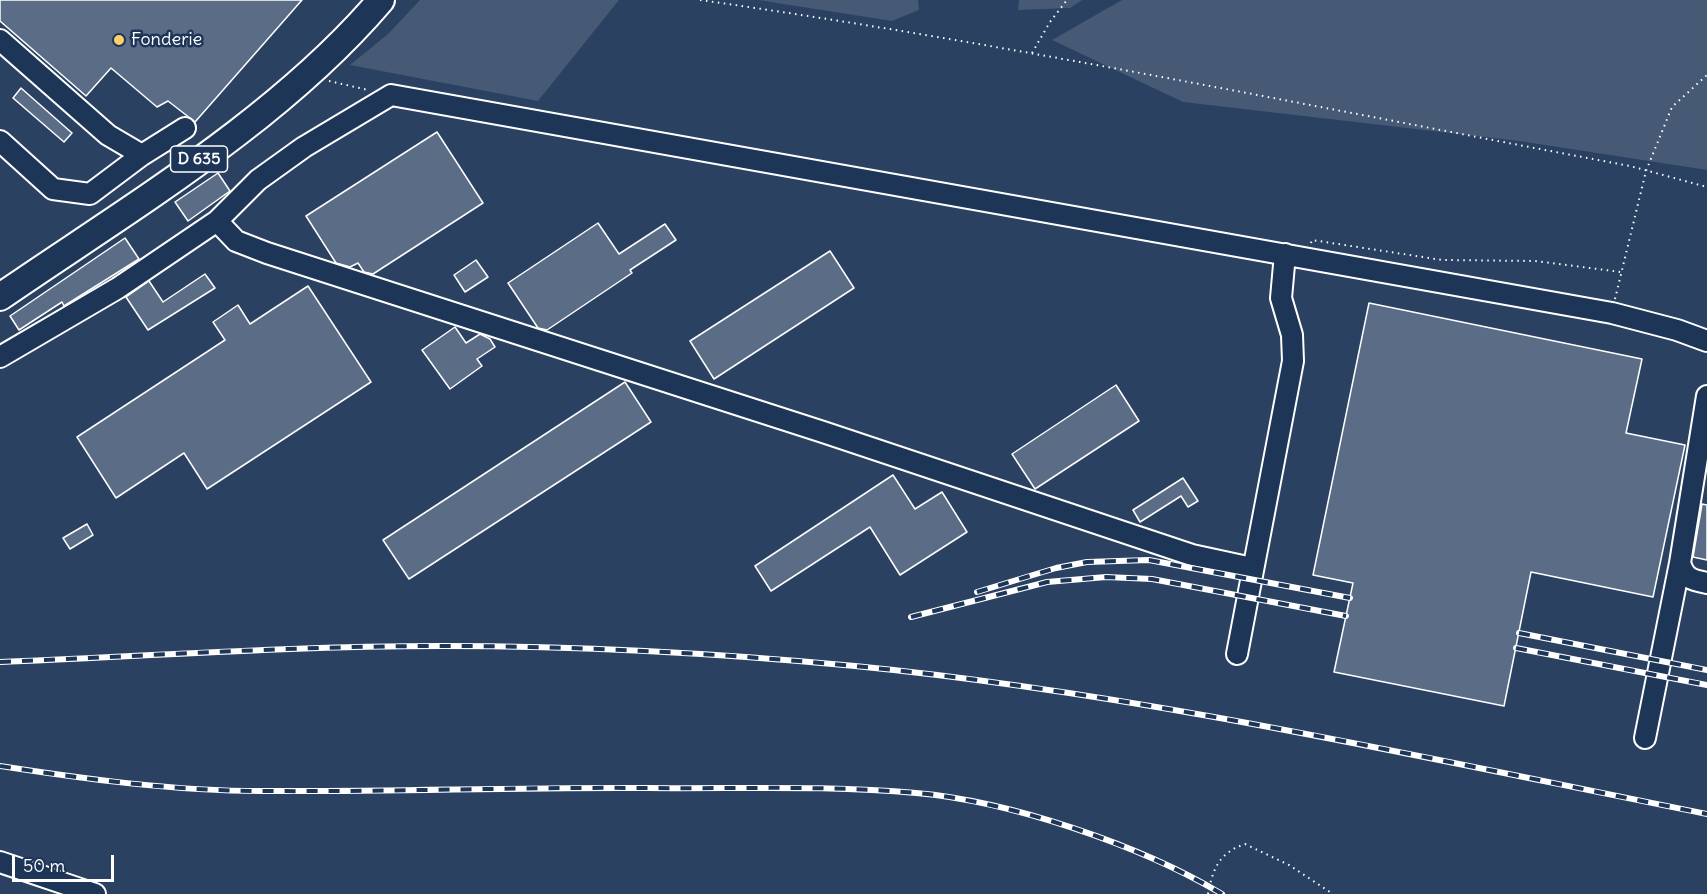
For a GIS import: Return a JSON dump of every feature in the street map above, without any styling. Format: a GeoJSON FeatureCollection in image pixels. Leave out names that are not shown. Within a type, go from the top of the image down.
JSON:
{"type":"FeatureCollection","features":[{"type":"Feature","properties":{"kind":"main road","name":"D 635"},"geometry":{"type":"LineString","coordinates":[[0,297],[209,153],[306,75],[381,0]]}},
{"type":"Feature","properties":{"kind":"street"},"geometry":{"type":"LineString","coordinates":[[0,40],[108,135],[142,155]]}},
{"type":"Feature","properties":{"kind":"street"},"geometry":{"type":"LineString","coordinates":[[0,357],[118,288],[217,221],[258,180],[285,160],[391,95],[1612,313],[1677,330],[1707,341]]}},
{"type":"Feature","properties":{"kind":"street"},"geometry":{"type":"LineString","coordinates":[[0,141],[53,189],[90,194],[142,155],[185,128]]}},
{"type":"Feature","properties":{"kind":"street"},"geometry":{"type":"LineString","coordinates":[[217,221],[236,241],[366,286],[823,432],[1192,555],[1252,568]]}},
{"type":"Feature","properties":{"kind":"street"},"geometry":{"type":"LineString","coordinates":[[1237,654],[1293,361],[1292,336],[1281,298],[1285,254]]}},
{"type":"Feature","properties":{"kind":"street"},"geometry":{"type":"LineString","coordinates":[[1645,738],[1705,431],[1707,396]]}},
{"type":"Feature","properties":{"kind":"street"},"geometry":{"type":"LineString","coordinates":[[1680,563],[1683,573],[1690,579],[1707,583]]}},
{"type":"Feature","properties":{"kind":"street"},"geometry":{"type":"LineString","coordinates":[[0,862],[95,894]]}},
{"type":"Feature","properties":{"kind":"path"},"geometry":{"type":"LineString","coordinates":[[700,0],[823,17],[1032,53],[1646,171],[1707,187]]}},
{"type":"Feature","properties":{"kind":"path"},"geometry":{"type":"LineString","coordinates":[[1032,53],[1050,22],[1067,0]]}},
{"type":"Feature","properties":{"kind":"path"},"geometry":{"type":"LineString","coordinates":[[306,75],[391,95]]}},
{"type":"Feature","properties":{"kind":"path"},"geometry":{"type":"LineString","coordinates":[[1612,313],[1646,171],[1672,107],[1707,75]]}},
{"type":"Feature","properties":{"kind":"path"},"geometry":{"type":"LineString","coordinates":[[1308,258],[1312,240],[1442,260],[1535,261],[1621,272]]}},
{"type":"Feature","properties":{"kind":"path"},"geometry":{"type":"LineString","coordinates":[[1208,894],[1216,867],[1228,850],[1245,844],[1289,865],[1333,894]]}},
{"type":"Feature","properties":{"kind":"shaded area"},"geometry":{"type":"Polygon","coordinates":[[[420,0],[619,0],[538,101],[350,65],[388,34],[420,0]]]}},
{"type":"Feature","properties":{"kind":"shaded area"},"geometry":{"type":"Polygon","coordinates":[[[758,0],[918,0],[919,10],[892,21],[758,0]]]}},
{"type":"Feature","properties":{"kind":"shaded area"},"geometry":{"type":"Polygon","coordinates":[[[1019,0],[1082,0],[1070,8],[1018,10],[1019,0]]]}},
{"type":"Feature","properties":{"kind":"shaded area"},"geometry":{"type":"Polygon","coordinates":[[[1122,0],[1707,0],[1707,170],[1519,141],[1183,102],[1052,40],[1122,0]]]}},
{"type":"Feature","properties":{"kind":"building","name":"Fonderie"},"geometry":{"type":"Polygon","coordinates":[[[0,0],[302,0],[195,122],[168,101],[157,107],[111,68],[86,96],[0,21],[0,0]]]}},
{"type":"Feature","properties":{"kind":"building"},"geometry":{"type":"Polygon","coordinates":[[[21,88],[72,133],[64,142],[13,98],[21,88]]]}},
{"type":"Feature","properties":{"kind":"building"},"geometry":{"type":"Polygon","coordinates":[[[437,132],[483,203],[373,274],[364,272],[358,263],[350,267],[336,263],[306,216],[437,132]]]}},
{"type":"Feature","properties":{"kind":"building"},"geometry":{"type":"Polygon","coordinates":[[[218,173],[230,191],[188,221],[175,202],[218,173]]]}},
{"type":"Feature","properties":{"kind":"building"},"geometry":{"type":"Polygon","coordinates":[[[598,223],[619,254],[665,224],[676,240],[630,270],[632,273],[547,330],[538,328],[508,283],[598,223]]]}},
{"type":"Feature","properties":{"kind":"building"},"geometry":{"type":"Polygon","coordinates":[[[125,238],[139,259],[64,306],[62,302],[19,330],[10,316],[125,238]]]}},
{"type":"Feature","properties":{"kind":"building"},"geometry":{"type":"Polygon","coordinates":[[[830,251],[854,288],[714,379],[690,341],[830,251]]]}},
{"type":"Feature","properties":{"kind":"building"},"geometry":{"type":"Polygon","coordinates":[[[476,260],[488,277],[465,292],[454,275],[476,260]]]}},
{"type":"Feature","properties":{"kind":"building"},"geometry":{"type":"Polygon","coordinates":[[[205,274],[215,288],[148,330],[126,297],[149,281],[163,302],[205,274]]]}},
{"type":"Feature","properties":{"kind":"building"},"geometry":{"type":"Polygon","coordinates":[[[308,286],[371,382],[207,489],[184,453],[116,498],[77,437],[225,340],[213,322],[238,305],[250,324],[308,286]]]}},
{"type":"Feature","properties":{"kind":"building"},"geometry":{"type":"Polygon","coordinates":[[[1369,303],[1642,359],[1626,433],[1685,445],[1653,597],[1531,572],[1504,706],[1334,672],[1353,583],[1313,575],[1369,303]]]}},
{"type":"Feature","properties":{"kind":"building"},"geometry":{"type":"Polygon","coordinates":[[[455,327],[466,343],[480,334],[490,339],[495,347],[477,359],[482,366],[450,389],[422,350],[455,327]]]}},
{"type":"Feature","properties":{"kind":"building"},"geometry":{"type":"Polygon","coordinates":[[[625,382],[651,422],[409,579],[383,540],[625,382]]]}},
{"type":"Feature","properties":{"kind":"building"},"geometry":{"type":"Polygon","coordinates":[[[1116,385],[1139,421],[1035,489],[1012,454],[1116,385]]]}},
{"type":"Feature","properties":{"kind":"building"},"geometry":{"type":"Polygon","coordinates":[[[893,475],[915,509],[942,492],[967,532],[900,575],[870,527],[771,591],[755,566],[893,475]]]}},
{"type":"Feature","properties":{"kind":"building"},"geometry":{"type":"Polygon","coordinates":[[[1183,478],[1198,501],[1188,507],[1181,496],[1140,522],[1133,510],[1183,478]]]}},
{"type":"Feature","properties":{"kind":"building"},"geometry":{"type":"Polygon","coordinates":[[[1702,504],[1707,505],[1707,560],[1693,557],[1702,504]]]}},
{"type":"Feature","properties":{"kind":"building"},"geometry":{"type":"Polygon","coordinates":[[[87,524],[93,535],[70,549],[63,538],[87,524]]]}},
{"type":"Feature","properties":{"kind":"railway"},"geometry":{"type":"LineString","coordinates":[[977,592],[1056,568],[1087,562],[1149,560],[1350,598]]}},
{"type":"Feature","properties":{"kind":"railway"},"geometry":{"type":"LineString","coordinates":[[911,617],[1047,582],[1106,577],[1152,579],[1346,616]]}},
{"type":"Feature","properties":{"kind":"railway"},"geometry":{"type":"LineString","coordinates":[[1519,633],[1707,670]]}},
{"type":"Feature","properties":{"kind":"railway"},"geometry":{"type":"LineString","coordinates":[[0,662],[276,649],[441,646],[648,651],[855,666],[962,678],[1176,710],[1707,814]]}},
{"type":"Feature","properties":{"kind":"railway"},"geometry":{"type":"LineString","coordinates":[[1516,648],[1707,685]]}},
{"type":"Feature","properties":{"kind":"railway"},"geometry":{"type":"LineString","coordinates":[[0,766],[130,783],[228,790],[782,788],[916,793],[992,805],[1074,828],[1153,859],[1222,894]]}},
{"type":"Feature","properties":{"kind":"place","name":"Fonderie"},"geometry":{"type":"Point","coordinates":[119,40]}}]}
